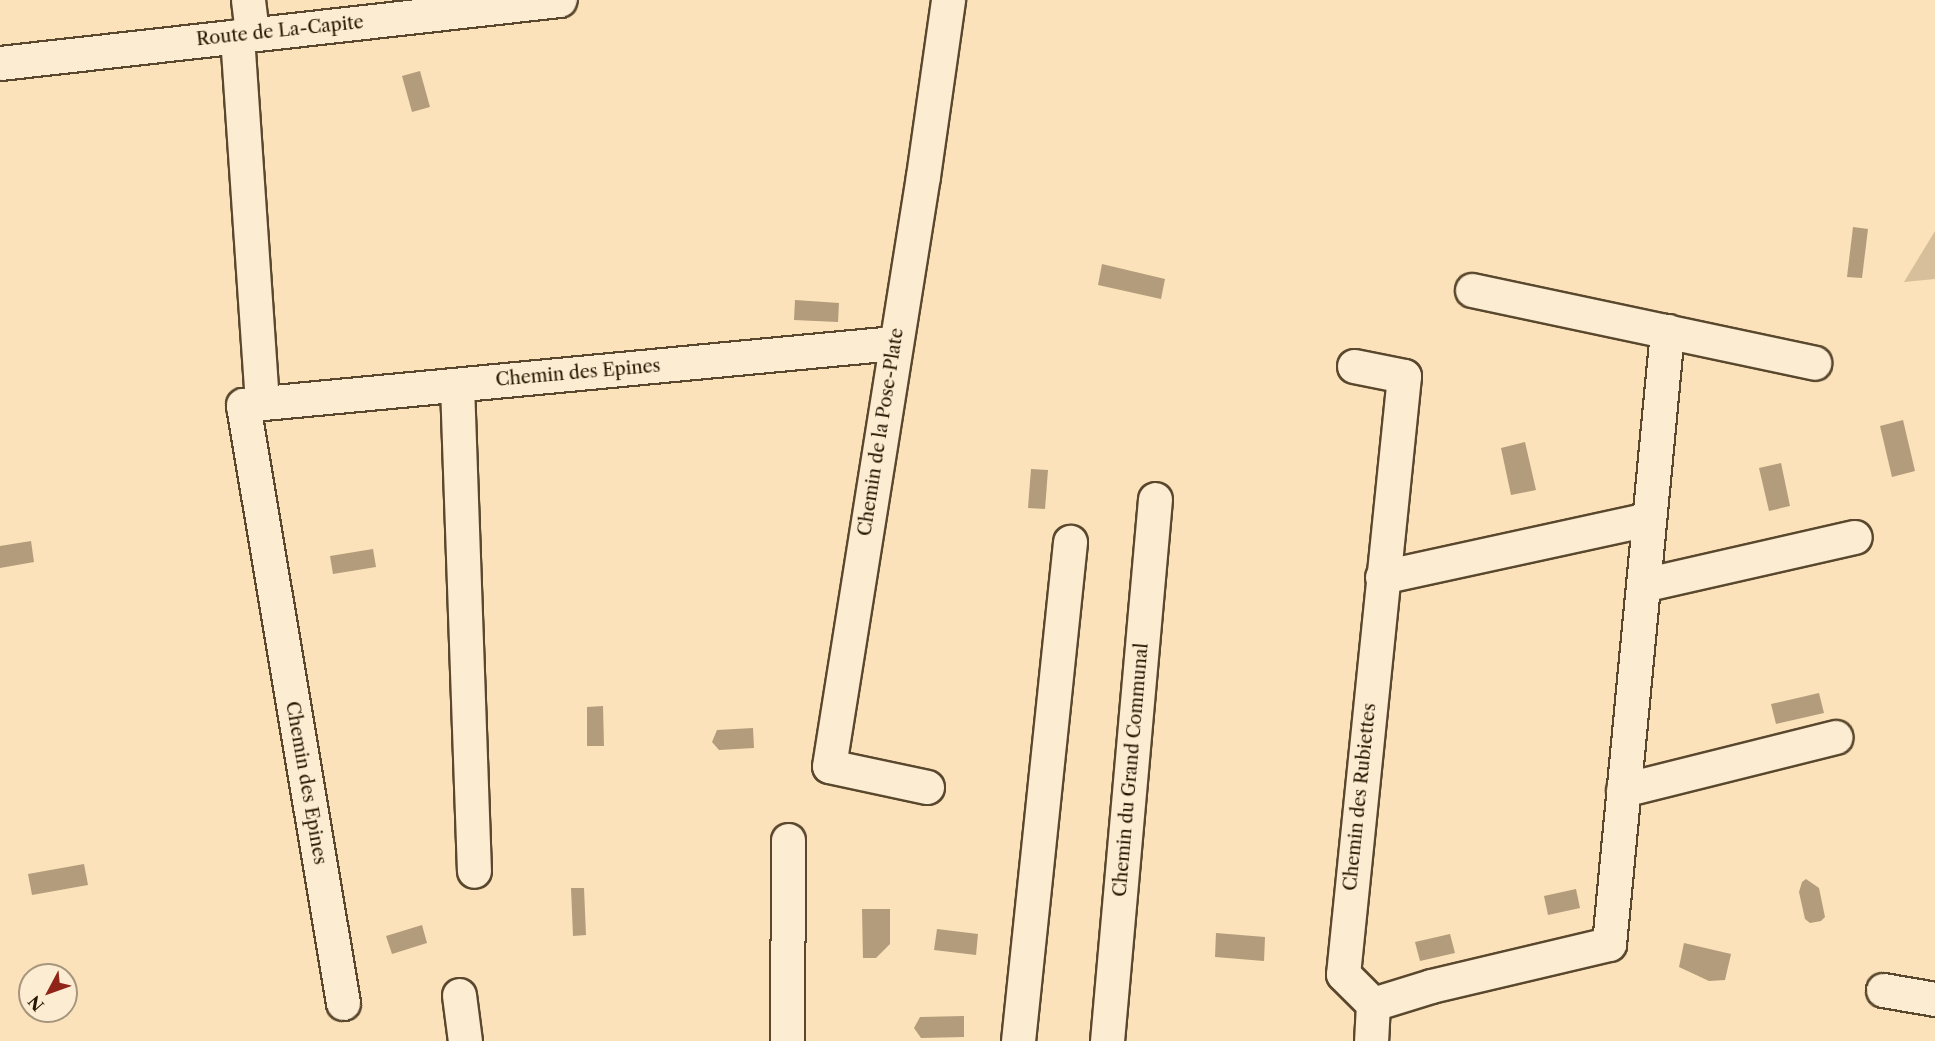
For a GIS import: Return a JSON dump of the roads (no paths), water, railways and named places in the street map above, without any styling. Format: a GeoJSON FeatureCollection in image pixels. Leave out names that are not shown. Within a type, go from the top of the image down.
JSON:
{"type":"FeatureCollection","features":[{"type":"Feature","properties":{"kind":"street"},"geometry":{"type":"LineString","coordinates":[[248,0],[244,35],[262,403]]}},
{"type":"Feature","properties":{"kind":"street","name":"Route de La-Capite"},"geometry":{"type":"LineString","coordinates":[[0,63],[560,0]]}},
{"type":"Feature","properties":{"kind":"street","name":"Chemin de la Pose-Plate"},"geometry":{"type":"LineString","coordinates":[[927,787],[829,766],[894,344],[923,176],[948,0]]}},
{"type":"Feature","properties":{"kind":"street"},"geometry":{"type":"LineString","coordinates":[[1472,290],[1814,363]]}},
{"type":"Feature","properties":{"kind":"street"},"geometry":{"type":"LineString","coordinates":[[1371,1041],[1373,1004],[1431,986],[1609,944],[1667,331]]}},
{"type":"Feature","properties":{"kind":"street","name":"Chemin des Epines"},"geometry":{"type":"LineString","coordinates":[[343,1003],[243,405],[894,344]]}},
{"type":"Feature","properties":{"kind":"street","name":"Chemin des Rubiettes"},"geometry":{"type":"LineString","coordinates":[[1354,366],[1404,376],[1343,974],[1373,1004]]}},
{"type":"Feature","properties":{"kind":"street"},"geometry":{"type":"LineString","coordinates":[[457,385],[474,871]]}},
{"type":"Feature","properties":{"kind":"street","name":"Chemin du Grand Communal"},"geometry":{"type":"LineString","coordinates":[[1107,1041],[1155,499]]}},
{"type":"Feature","properties":{"kind":"street"},"geometry":{"type":"LineString","coordinates":[[1382,577],[1649,519]]}},
{"type":"Feature","properties":{"kind":"street"},"geometry":{"type":"LineString","coordinates":[[1643,585],[1855,537]]}},
{"type":"Feature","properties":{"kind":"street"},"geometry":{"type":"LineString","coordinates":[[1018,1041],[1070,542]]}},
{"type":"Feature","properties":{"kind":"street"},"geometry":{"type":"LineString","coordinates":[[1623,790],[1835,737]]}},
{"type":"Feature","properties":{"kind":"street"},"geometry":{"type":"LineString","coordinates":[[787,1041],[788,840]]}},
{"type":"Feature","properties":{"kind":"street"},"geometry":{"type":"LineString","coordinates":[[1883,990],[1935,999]]}},
{"type":"Feature","properties":{"kind":"street"},"geometry":{"type":"LineString","coordinates":[[459,995],[465,1041]]}}]}
